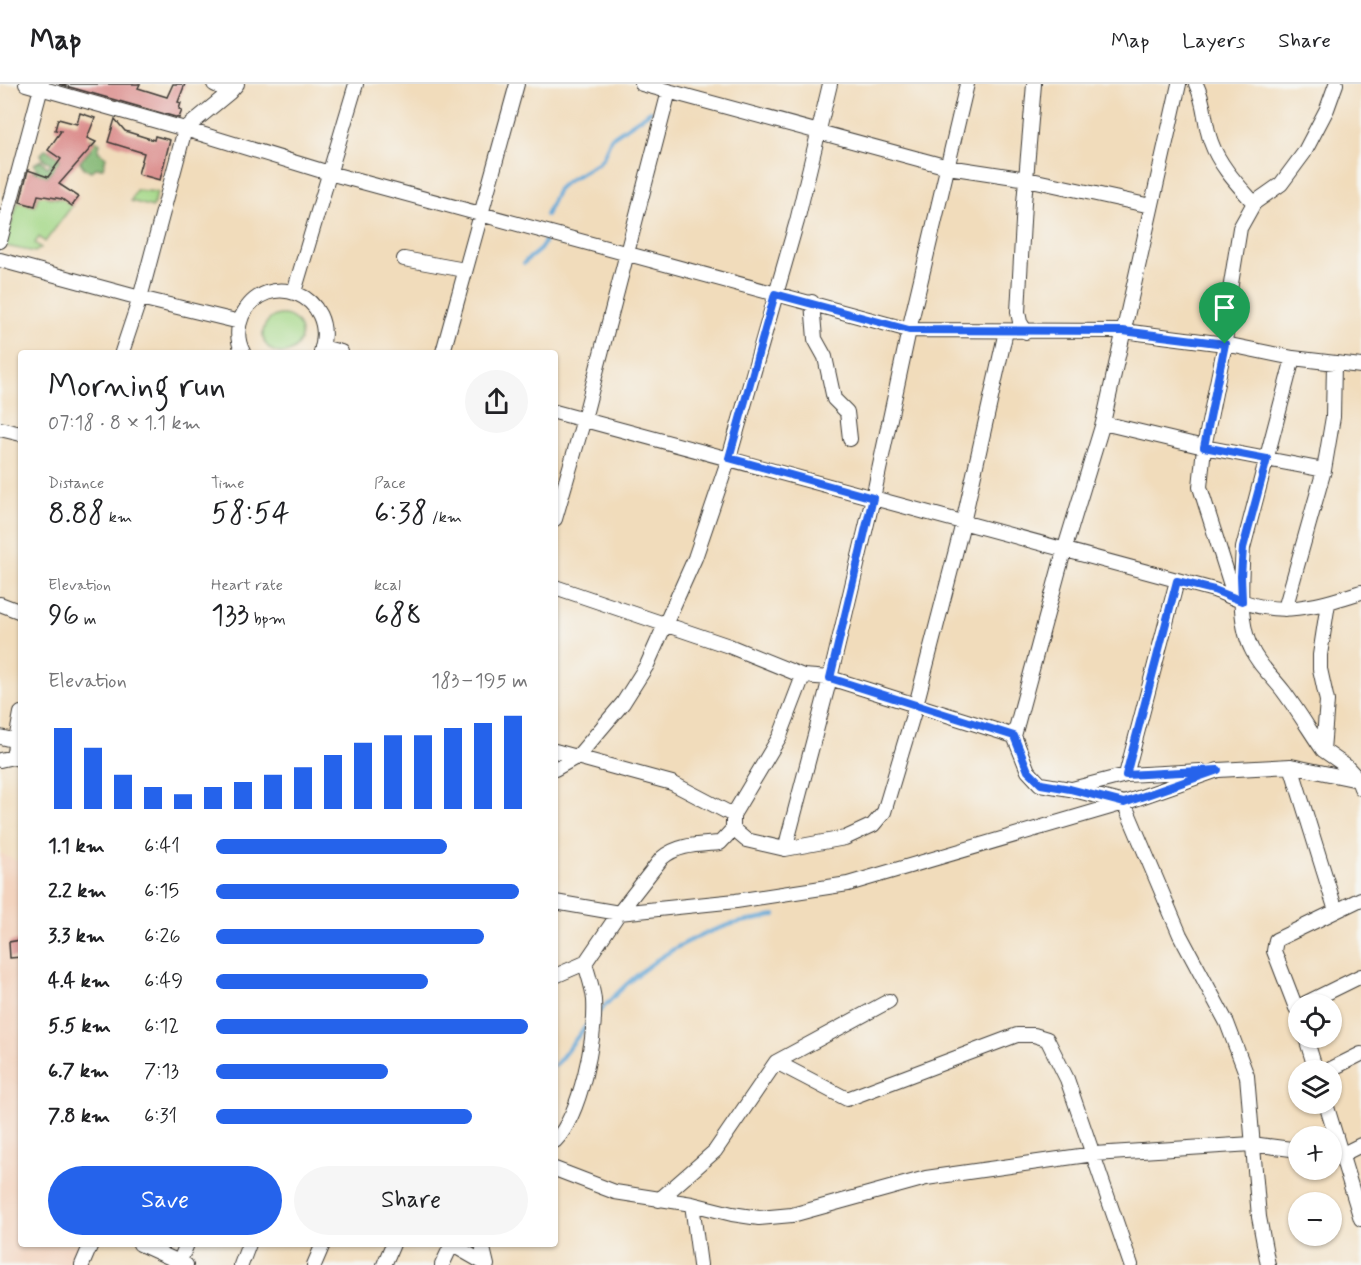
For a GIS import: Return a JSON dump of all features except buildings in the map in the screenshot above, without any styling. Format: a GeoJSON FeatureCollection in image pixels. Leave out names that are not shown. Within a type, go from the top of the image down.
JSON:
{"type":"FeatureCollection","features":[{"type":"Feature","properties":{"kind":"street"},"geometry":{"type":"LineString","coordinates":[[26,84],[42,86],[329,173],[481,212],[909,330],[1123,331],[1225,344],[1293,358],[1361,366]]}},
{"type":"Feature","properties":{"kind":"street"},"geometry":{"type":"LineString","coordinates":[[214,84],[234,88]]}},
{"type":"Feature","properties":{"kind":"street"},"geometry":{"type":"LineString","coordinates":[[294,292],[356,84]]}},
{"type":"Feature","properties":{"kind":"street"},"geometry":{"type":"LineString","coordinates":[[443,350],[517,84]]}},
{"type":"Feature","properties":{"kind":"street"},"geometry":{"type":"LineString","coordinates":[[642,84],[819,134],[948,167],[1027,179],[1151,206]]}},
{"type":"Feature","properties":{"kind":"street"},"geometry":{"type":"LineString","coordinates":[[558,767],[578,756],[623,703],[646,665],[695,558],[729,458],[797,221],[830,84]]}},
{"type":"Feature","properties":{"kind":"street"},"geometry":{"type":"LineString","coordinates":[[785,849],[830,678],[873,498],[909,330],[967,84]]}},
{"type":"Feature","properties":{"kind":"street"},"geometry":{"type":"LineString","coordinates":[[1026,332],[1020,322],[1018,312],[1035,84]]}},
{"type":"Feature","properties":{"kind":"street"},"geometry":{"type":"LineString","coordinates":[[1124,803],[1041,784],[1028,771],[1014,736],[1064,551],[1103,423],[1179,84]]}},
{"type":"Feature","properties":{"kind":"street"},"geometry":{"type":"LineString","coordinates":[[1196,84],[1203,100],[1211,142],[1224,166],[1254,203]]}},
{"type":"Feature","properties":{"kind":"street"},"geometry":{"type":"LineString","coordinates":[[1336,84],[1327,109],[1304,153],[1281,184],[1254,203],[1240,228],[1230,290],[1225,344],[1204,447],[1200,487],[1239,600],[1251,649],[1323,750],[1346,766],[1360,783]]}},
{"type":"Feature","properties":{"kind":"street"},"geometry":{"type":"LineString","coordinates":[[0,241],[42,86]]}},
{"type":"Feature","properties":{"kind":"street"},"geometry":{"type":"LineString","coordinates":[[123,350],[140,298],[185,129],[234,88]]}},
{"type":"Feature","properties":{"kind":"street"},"geometry":{"type":"LineString","coordinates":[[558,509],[584,419],[625,253],[669,91]]}},
{"type":"Feature","properties":{"kind":"street"},"geometry":{"type":"LineString","coordinates":[[405,259],[465,270]]}},
{"type":"Feature","properties":{"kind":"street"},"geometry":{"type":"LineString","coordinates":[[0,260],[240,322]]}},
{"type":"Feature","properties":{"kind":"street"},"geometry":{"type":"LineString","coordinates":[[242,350],[238,336],[240,322],[246,310],[255,300],[267,293],[280,291],[294,292],[306,298],[316,307],[325,333],[321,350]]}},
{"type":"Feature","properties":{"kind":"street"},"geometry":{"type":"LineString","coordinates":[[812,302],[816,339],[825,357],[834,399],[847,412],[850,439]]}},
{"type":"Feature","properties":{"kind":"street"},"geometry":{"type":"LineString","coordinates":[[733,829],[746,840],[785,849],[844,838],[873,825],[884,812],[916,705],[963,523],[1008,331],[1018,312]]}},
{"type":"Feature","properties":{"kind":"street"},"geometry":{"type":"LineString","coordinates":[[1239,600],[1243,548],[1293,358]]}},
{"type":"Feature","properties":{"kind":"street"},"geometry":{"type":"LineString","coordinates":[[1285,609],[1324,470],[1333,417],[1334,363]]}},
{"type":"Feature","properties":{"kind":"street"},"geometry":{"type":"LineString","coordinates":[[558,413],[1214,590],[1262,607],[1285,609],[1328,603],[1361,591]]}},
{"type":"Feature","properties":{"kind":"street"},"geometry":{"type":"LineString","coordinates":[[1103,423],[1204,447],[1324,470]]}},
{"type":"Feature","properties":{"kind":"street"},"geometry":{"type":"LineString","coordinates":[[0,429],[18,433]]}},
{"type":"Feature","properties":{"kind":"street"},"geometry":{"type":"LineString","coordinates":[[1126,775],[1177,581]]}},
{"type":"Feature","properties":{"kind":"street"},"geometry":{"type":"LineString","coordinates":[[558,588],[729,646],[803,676],[830,678],[1014,736]]}},
{"type":"Feature","properties":{"kind":"street"},"geometry":{"type":"LineString","coordinates":[[1323,750],[1327,701],[1320,669],[1320,655],[1328,603]]}},
{"type":"Feature","properties":{"kind":"street"},"geometry":{"type":"LineString","coordinates":[[0,604],[18,611]]}},
{"type":"Feature","properties":{"kind":"street"},"geometry":{"type":"LineString","coordinates":[[558,975],[585,963],[619,913],[670,850],[720,843],[733,829],[733,814],[780,736],[803,676]]}},
{"type":"Feature","properties":{"kind":"street"},"geometry":{"type":"LineString","coordinates":[[11,759],[18,729]]}},
{"type":"Feature","properties":{"kind":"street"},"geometry":{"type":"LineString","coordinates":[[0,737],[16,741]]}},
{"type":"Feature","properties":{"kind":"street"},"geometry":{"type":"LineString","coordinates":[[558,752],[672,783],[733,814]]}},
{"type":"Feature","properties":{"kind":"street"},"geometry":{"type":"LineString","coordinates":[[1070,789],[1126,775],[1291,765],[1360,783]]}},
{"type":"Feature","properties":{"kind":"street"},"geometry":{"type":"LineString","coordinates":[[1291,765],[1336,911]]}},
{"type":"Feature","properties":{"kind":"street"},"geometry":{"type":"LineString","coordinates":[[558,903],[619,913],[745,900],[848,884],[1124,803],[1218,770]]}},
{"type":"Feature","properties":{"kind":"street"},"geometry":{"type":"LineString","coordinates":[[1124,803],[1180,935],[1227,1023],[1247,1076],[1259,1217],[1268,1265]]}},
{"type":"Feature","properties":{"kind":"street"},"geometry":{"type":"LineString","coordinates":[[1293,994],[1274,951],[1276,940],[1361,899]]}},
{"type":"Feature","properties":{"kind":"street"},"geometry":{"type":"LineString","coordinates":[[558,1138],[576,1102],[584,1078],[594,1022],[593,997],[585,963]]}},
{"type":"Feature","properties":{"kind":"street"},"geometry":{"type":"LineString","coordinates":[[1327,994],[1361,976]]}},
{"type":"Feature","properties":{"kind":"street"},"geometry":{"type":"LineString","coordinates":[[659,1200],[715,1151],[776,1062],[889,1001]]}},
{"type":"Feature","properties":{"kind":"street"},"geometry":{"type":"LineString","coordinates":[[776,1062],[847,1099],[1017,1035],[1035,1035],[1047,1039],[1062,1069],[1094,1154],[1131,1265]]}},
{"type":"Feature","properties":{"kind":"street"},"geometry":{"type":"LineString","coordinates":[[1342,1064],[1361,1054]]}},
{"type":"Feature","properties":{"kind":"street"},"geometry":{"type":"LineString","coordinates":[[558,1170],[615,1192],[692,1204],[759,1218],[792,1215],[926,1178],[1094,1154],[1252,1144],[1288,1149]]}},
{"type":"Feature","properties":{"kind":"street"},"geometry":{"type":"LineString","coordinates":[[1342,1153],[1361,1145]]}},
{"type":"Feature","properties":{"kind":"street"},"geometry":{"type":"LineString","coordinates":[[1342,1169],[1361,1220]]}},
{"type":"Feature","properties":{"kind":"street"},"geometry":{"type":"LineString","coordinates":[[692,1204],[700,1265]]}},
{"type":"Feature","properties":{"kind":"street"},"geometry":{"type":"LineString","coordinates":[[82,1265],[90,1247]]}},
{"type":"Feature","properties":{"kind":"street"},"geometry":{"type":"LineString","coordinates":[[146,1247],[181,1264],[186,1247]]}},
{"type":"Feature","properties":{"kind":"street"},"geometry":{"type":"LineString","coordinates":[[241,1265],[248,1247]]}},
{"type":"Feature","properties":{"kind":"street"},"geometry":{"type":"LineString","coordinates":[[314,1265],[322,1247]]}},
{"type":"Feature","properties":{"kind":"street"},"geometry":{"type":"LineString","coordinates":[[384,1265],[392,1247]]}},
{"type":"Feature","properties":{"kind":"street"},"geometry":{"type":"LineString","coordinates":[[442,1265],[450,1247]]}},
{"type":"Feature","properties":{"kind":"street"},"geometry":{"type":"LineString","coordinates":[[456,1247],[486,1265]]}},
{"type":"Feature","properties":{"kind":"street"},"geometry":{"type":"LineString","coordinates":[[483,1247],[486,1265]]}},
{"type":"Feature","properties":{"kind":"shaded area"},"geometry":{"type":"Polygon","coordinates":[[[0,853],[18,862],[18,1247],[79,1247],[70,1265],[0,1265],[0,853]]]}},
{"type":"Feature","properties":{"kind":"green space"},"geometry":{"type":"Polygon","coordinates":[[[91,138],[100,143],[98,151],[106,157],[103,168],[91,171],[85,169],[80,162],[91,149],[88,141],[91,138]]]}},
{"type":"Feature","properties":{"kind":"green space"},"geometry":{"type":"Polygon","coordinates":[[[46,149],[61,159],[48,177],[32,172],[37,170],[34,164],[41,160],[47,167],[50,165],[50,162],[44,160],[41,154],[46,149]]]}},
{"type":"Feature","properties":{"kind":"green space"},"geometry":{"type":"Polygon","coordinates":[[[40,190],[47,197],[61,199],[64,195],[69,198],[66,202],[72,206],[45,242],[39,237],[35,243],[41,248],[35,252],[5,246],[18,202],[35,206],[40,190]]]}},
{"type":"Feature","properties":{"kind":"green space"},"geometry":{"type":"Polygon","coordinates":[[[136,190],[157,192],[153,207],[131,201],[136,190]]]}},
{"type":"Feature","properties":{"kind":"green space"},"geometry":{"type":"Polygon","coordinates":[[[275,316],[289,316],[300,327],[300,341],[291,350],[273,350],[264,341],[264,327],[275,316]]]}},
{"type":"Feature","properties":{"kind":"waterway"},"geometry":{"type":"LineString","coordinates":[[546,215],[558,189],[598,163],[603,158],[611,138],[651,111]]}},
{"type":"Feature","properties":{"kind":"waterway"},"geometry":{"type":"LineString","coordinates":[[524,263],[539,250],[545,240]]}},
{"type":"Feature","properties":{"kind":"waterway"},"geometry":{"type":"LineString","coordinates":[[599,1012],[627,983],[674,949],[729,925],[775,915]]}},
{"type":"Feature","properties":{"kind":"waterway"},"geometry":{"type":"LineString","coordinates":[[558,1062],[589,1022]]}},
{"type":"Feature","properties":{"kind":"route"},"geometry":{"type":"LineString","coordinates":[[775,294],[812,302],[909,330],[1123,331],[1225,344],[1204,447],[1267,459],[1243,548],[1242,601],[1214,590],[1177,581],[1126,775],[1218,770],[1124,803],[1041,784],[1028,771],[1014,736],[830,678],[873,498],[729,458],[775,294]]}}]}
